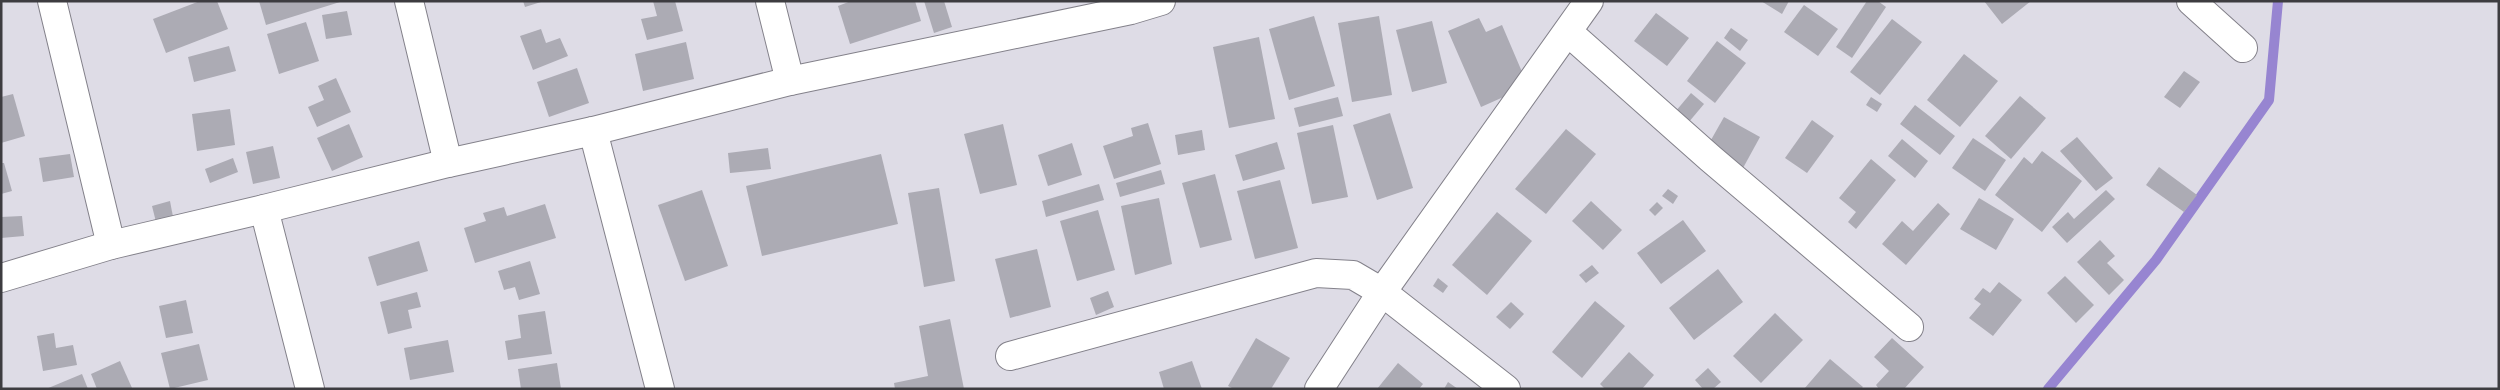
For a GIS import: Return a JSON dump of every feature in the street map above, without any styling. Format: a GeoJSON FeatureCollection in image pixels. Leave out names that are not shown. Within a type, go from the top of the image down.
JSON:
{"type":"FeatureCollection","features":[{"type":"Feature","properties":{"kind":"street"},"geometry":{"type":"LineString","coordinates":[[52,1],[111,245]]}},
{"type":"Feature","properties":{"kind":"street"},"geometry":{"type":"LineString","coordinates":[[409,1],[448,162]]}},
{"type":"Feature","properties":{"kind":"street"},"geometry":{"type":"LineString","coordinates":[[770,1],[790,81]]}},
{"type":"Feature","properties":{"kind":"street"},"geometry":{"type":"LineString","coordinates":[[1,278],[111,245],[264,210],[448,162],[592,131],[790,81],[1130,5],[1161,1]]}},
{"type":"Feature","properties":{"kind":"street"},"geometry":{"type":"LineString","coordinates":[[1319,389],[1382,292],[1590,1]]}},
{"type":"Feature","properties":{"kind":"street"},"geometry":{"type":"LineString","coordinates":[[2191,1],[2243,48]]}},
{"type":"Feature","properties":{"kind":"street"},"geometry":{"type":"LineString","coordinates":[[1568,32],[1718,164],[1909,327]]}},
{"type":"Feature","properties":{"kind":"street"},"geometry":{"type":"LineString","coordinates":[[592,131],[660,389]]}},
{"type":"Feature","properties":{"kind":"street"},"geometry":{"type":"LineString","coordinates":[[264,210],[310,389]]}},
{"type":"Feature","properties":{"kind":"street"},"geometry":{"type":"LineString","coordinates":[[1010,356],[1316,273],[1353,275],[1382,292],[1506,389]]}},
{"type":"Feature","properties":{"kind":"building"},"geometry":{"type":"Polygon","coordinates":[[[200,1],[217,1],[228,29],[166,53],[153,19],[200,1]]]}},
{"type":"Feature","properties":{"kind":"building"},"geometry":{"type":"Polygon","coordinates":[[[259,1],[340,1],[340,2],[266,25],[259,1]]]}},
{"type":"Feature","properties":{"kind":"building"},"geometry":{"type":"Polygon","coordinates":[[[523,1],[541,1],[541,2],[525,7],[523,1]]]}},
{"type":"Feature","properties":{"kind":"building"},"geometry":{"type":"Polygon","coordinates":[[[653,1],[675,1],[683,31],[647,40],[641,19],[657,16],[653,1]]]}},
{"type":"Feature","properties":{"kind":"building"},"geometry":{"type":"Polygon","coordinates":[[[851,1],[915,1],[921,21],[850,44],[838,6],[851,1]]]}},
{"type":"Feature","properties":{"kind":"building"},"geometry":{"type":"Polygon","coordinates":[[[924,1],[944,1],[952,27],[934,33],[924,1]]]}},
{"type":"Feature","properties":{"kind":"building"},"geometry":{"type":"Polygon","coordinates":[[[1761,1],[1789,1],[1782,14],[1761,1]]]}},
{"type":"Feature","properties":{"kind":"building"},"geometry":{"type":"Polygon","coordinates":[[[1867,1],[1878,1],[1886,7],[1852,58],[1836,47],[1867,1]]]}},
{"type":"Feature","properties":{"kind":"building"},"geometry":{"type":"Polygon","coordinates":[[[1984,1],[2031,1],[2002,24],[1984,1]]]}},
{"type":"Feature","properties":{"kind":"building"},"geometry":{"type":"Polygon","coordinates":[[[1804,5],[1838,29],[1818,56],[1784,32],[1804,5]]]}},
{"type":"Feature","properties":{"kind":"building"},"geometry":{"type":"Polygon","coordinates":[[[347,11],[352,35],[326,39],[322,15],[347,11]]]}},
{"type":"Feature","properties":{"kind":"building"},"geometry":{"type":"Polygon","coordinates":[[[1656,13],[1689,38],[1667,66],[1634,41],[1656,13]]]}},
{"type":"Feature","properties":{"kind":"building"},"geometry":{"type":"Polygon","coordinates":[[[1314,16],[1335,86],[1289,100],[1269,29],[1314,16]]]}},
{"type":"Feature","properties":{"kind":"building"},"geometry":{"type":"Polygon","coordinates":[[[1379,16],[1392,95],[1352,102],[1338,23],[1379,16]]]}},
{"type":"Feature","properties":{"kind":"building"},"geometry":{"type":"Polygon","coordinates":[[[1479,18],[1486,32],[1502,25],[1528,86],[1481,107],[1448,31],[1479,18]]]}},
{"type":"Feature","properties":{"kind":"building"},"geometry":{"type":"Polygon","coordinates":[[[1892,19],[1922,42],[1880,95],[1850,72],[1892,19]]]}},
{"type":"Feature","properties":{"kind":"building"},"geometry":{"type":"Polygon","coordinates":[[[1432,21],[1447,83],[1412,92],[1396,30],[1432,21]]]}},
{"type":"Feature","properties":{"kind":"building"},"geometry":{"type":"Polygon","coordinates":[[[306,22],[319,61],[279,74],[267,34],[306,22]]]}},
{"type":"Feature","properties":{"kind":"building"},"geometry":{"type":"Polygon","coordinates":[[[1731,28],[1748,40],[1740,51],[1724,38],[1731,28]]]}},
{"type":"Feature","properties":{"kind":"building"},"geometry":{"type":"Polygon","coordinates":[[[541,29],[546,43],[560,38],[568,56],[533,70],[520,36],[541,29]]]}},
{"type":"Feature","properties":{"kind":"building"},"geometry":{"type":"Polygon","coordinates":[[[1259,37],[1275,119],[1229,128],[1213,47],[1259,37]]]}},
{"type":"Feature","properties":{"kind":"building"},"geometry":{"type":"Polygon","coordinates":[[[1717,41],[1746,63],[1715,103],[1687,81],[1717,41]]]}},
{"type":"Feature","properties":{"kind":"building"},"geometry":{"type":"Polygon","coordinates":[[[686,42],[694,79],[643,91],[635,54],[686,42]]]}},
{"type":"Feature","properties":{"kind":"building"},"geometry":{"type":"Polygon","coordinates":[[[229,46],[236,71],[194,82],[188,57],[229,46]]]}},
{"type":"Feature","properties":{"kind":"building"},"geometry":{"type":"Polygon","coordinates":[[[1964,54],[1998,81],[1960,127],[1927,100],[1964,54]]]}},
{"type":"Feature","properties":{"kind":"building"},"geometry":{"type":"Polygon","coordinates":[[[577,68],[589,103],[549,117],[537,82],[577,68]]]}},
{"type":"Feature","properties":{"kind":"building"},"geometry":{"type":"Polygon","coordinates":[[[2184,71],[2200,82],[2180,108],[2164,97],[2184,71]]]}},
{"type":"Feature","properties":{"kind":"building"},"geometry":{"type":"Polygon","coordinates":[[[336,78],[351,112],[317,127],[308,107],[324,100],[318,86],[336,78]]]}},
{"type":"Feature","properties":{"kind":"building"},"geometry":{"type":"Polygon","coordinates":[[[1691,93],[1704,104],[1683,129],[1670,118],[1691,93]]]}},
{"type":"Feature","properties":{"kind":"building"},"geometry":{"type":"Polygon","coordinates":[[[13,94],[25,136],[1,143],[1,97],[13,94]]]}},
{"type":"Feature","properties":{"kind":"building"},"geometry":{"type":"Polygon","coordinates":[[[2020,96],[2046,118],[2011,159],[1985,136],[2020,96]]]}},
{"type":"Feature","properties":{"kind":"building"},"geometry":{"type":"Polygon","coordinates":[[[1338,97],[1343,116],[1299,127],[1294,108],[1338,97]]]}},
{"type":"Feature","properties":{"kind":"building"},"geometry":{"type":"Polygon","coordinates":[[[1871,97],[1882,104],[1877,112],[1866,105],[1871,97]]]}},
{"type":"Feature","properties":{"kind":"building"},"geometry":{"type":"Polygon","coordinates":[[[1915,105],[1955,136],[1940,155],[1900,124],[1915,105]]]}},
{"type":"Feature","properties":{"kind":"building"},"geometry":{"type":"Polygon","coordinates":[[[230,109],[235,145],[197,151],[192,114],[230,109]]]}},
{"type":"Feature","properties":{"kind":"building"},"geometry":{"type":"Polygon","coordinates":[[[1390,113],[1413,188],[1377,200],[1353,125],[1390,113]]]}},
{"type":"Feature","properties":{"kind":"building"},"geometry":{"type":"Polygon","coordinates":[[[1724,117],[1760,137],[1743,168],[1707,147],[1724,117]]]}},
{"type":"Feature","properties":{"kind":"building"},"geometry":{"type":"Polygon","coordinates":[[[1812,120],[1834,136],[1807,173],[1785,158],[1812,120]]]}},
{"type":"Feature","properties":{"kind":"building"},"geometry":{"type":"Polygon","coordinates":[[[1148,123],[1161,164],[1114,179],[1103,146],[1133,136],[1131,128],[1148,123]]]}},
{"type":"Feature","properties":{"kind":"building"},"geometry":{"type":"Polygon","coordinates":[[[349,124],[363,157],[332,171],[317,138],[349,124]]]}},
{"type":"Feature","properties":{"kind":"building"},"geometry":{"type":"Polygon","coordinates":[[[1003,124],[1017,185],[980,194],[964,134],[1003,124]]]}},
{"type":"Feature","properties":{"kind":"building"},"geometry":{"type":"Polygon","coordinates":[[[1333,125],[1348,197],[1312,204],[1297,133],[1333,125]]]}},
{"type":"Feature","properties":{"kind":"building"},"geometry":{"type":"Polygon","coordinates":[[[1566,129],[1596,154],[1546,214],[1515,189],[1566,129]]]}},
{"type":"Feature","properties":{"kind":"building"},"geometry":{"type":"Polygon","coordinates":[[[1202,130],[1205,150],[1178,155],[1175,135],[1202,130]]]}},
{"type":"Feature","properties":{"kind":"building"},"geometry":{"type":"Polygon","coordinates":[[[2077,137],[2113,178],[2096,191],[2060,151],[2077,137]]]}},
{"type":"Feature","properties":{"kind":"building"},"geometry":{"type":"Polygon","coordinates":[[[1973,138],[2006,160],[1985,191],[1952,168],[1973,138]]]}},
{"type":"Feature","properties":{"kind":"building"},"geometry":{"type":"Polygon","coordinates":[[[1902,139],[1928,161],[1915,178],[1888,156],[1902,139]]]}},
{"type":"Feature","properties":{"kind":"building"},"geometry":{"type":"Polygon","coordinates":[[[1277,142],[1285,169],[1243,181],[1235,155],[1277,142]]]}},
{"type":"Feature","properties":{"kind":"building"},"geometry":{"type":"Polygon","coordinates":[[[1072,143],[1082,175],[1048,186],[1038,155],[1072,143]]]}},
{"type":"Feature","properties":{"kind":"building"},"geometry":{"type":"Polygon","coordinates":[[[273,146],[280,178],[253,184],[246,152],[273,146]]]}},
{"type":"Feature","properties":{"kind":"building"},"geometry":{"type":"Polygon","coordinates":[[[768,148],[771,169],[730,173],[728,153],[768,148]]]}},
{"type":"Feature","properties":{"kind":"building"},"geometry":{"type":"Polygon","coordinates":[[[2042,151],[2082,181],[2042,232],[1995,195],[2024,157],[2032,164],[2042,151]]]}},
{"type":"Feature","properties":{"kind":"building"},"geometry":{"type":"Polygon","coordinates":[[[70,154],[74,177],[43,182],[39,158],[70,154]]]}},
{"type":"Feature","properties":{"kind":"building"},"geometry":{"type":"Polygon","coordinates":[[[881,154],[898,224],[762,256],[746,186],[881,154]]]}},
{"type":"Feature","properties":{"kind":"building"},"geometry":{"type":"Polygon","coordinates":[[[233,158],[238,172],[210,183],[205,169],[233,158]]]}},
{"type":"Feature","properties":{"kind":"building"},"geometry":{"type":"Polygon","coordinates":[[[1871,159],[1896,180],[1856,229],[1848,222],[1856,212],[1839,198],[1871,159]]]}},
{"type":"Feature","properties":{"kind":"building"},"geometry":{"type":"Polygon","coordinates":[[[1,163],[4,163],[12,191],[1,194],[1,163]]]}},
{"type":"Feature","properties":{"kind":"building"},"geometry":{"type":"Polygon","coordinates":[[[2159,167],[2197,195],[2184,212],[2146,185],[2159,167]]]}},
{"type":"Feature","properties":{"kind":"building"},"geometry":{"type":"Polygon","coordinates":[[[1161,170],[1165,184],[1120,197],[1116,183],[1161,170]]]}},
{"type":"Feature","properties":{"kind":"building"},"geometry":{"type":"Polygon","coordinates":[[[1215,174],[1232,240],[1200,248],[1182,183],[1215,174]]]}},
{"type":"Feature","properties":{"kind":"building"},"geometry":{"type":"Polygon","coordinates":[[[1280,180],[1298,248],[1255,259],[1237,191],[1280,180]]]}},
{"type":"Feature","properties":{"kind":"building"},"geometry":{"type":"Polygon","coordinates":[[[1099,184],[1104,200],[1046,217],[1042,201],[1099,184]]]}},
{"type":"Feature","properties":{"kind":"building"},"geometry":{"type":"Polygon","coordinates":[[[939,188],[955,281],[924,287],[908,193],[939,188]]]}},
{"type":"Feature","properties":{"kind":"building"},"geometry":{"type":"Polygon","coordinates":[[[1668,189],[1678,196],[1673,204],[1662,196],[1668,189]]]}},
{"type":"Feature","properties":{"kind":"building"},"geometry":{"type":"Polygon","coordinates":[[[702,190],[728,266],[685,281],[658,205],[702,190]]]}},
{"type":"Feature","properties":{"kind":"building"},"geometry":{"type":"Polygon","coordinates":[[[2106,190],[2115,199],[2067,243],[2052,227],[2068,212],[2074,219],[2106,190]]]}},
{"type":"Feature","properties":{"kind":"building"},"geometry":{"type":"Polygon","coordinates":[[[1159,198],[1172,264],[1135,275],[1121,206],[1159,198]]]}},
{"type":"Feature","properties":{"kind":"building"},"geometry":{"type":"Polygon","coordinates":[[[1979,198],[2014,219],[1996,250],[1960,229],[1979,198]]]}},
{"type":"Feature","properties":{"kind":"building"},"geometry":{"type":"Polygon","coordinates":[[[170,201],[174,222],[157,226],[152,206],[170,201]]]}},
{"type":"Feature","properties":{"kind":"building"},"geometry":{"type":"Polygon","coordinates":[[[1591,201],[1622,230],[1603,250],[1572,221],[1591,201]]]}},
{"type":"Feature","properties":{"kind":"building"},"geometry":{"type":"Polygon","coordinates":[[[1657,202],[1663,208],[1655,216],[1649,210],[1657,202]]]}},
{"type":"Feature","properties":{"kind":"building"},"geometry":{"type":"Polygon","coordinates":[[[1938,203],[1950,214],[1906,265],[1882,244],[1902,221],[1913,231],[1938,203]]]}},
{"type":"Feature","properties":{"kind":"building"},"geometry":{"type":"Polygon","coordinates":[[[545,204],[556,238],[475,263],[464,228],[486,221],[483,213],[504,207],[507,216],[545,204]]]}},
{"type":"Feature","properties":{"kind":"building"},"geometry":{"type":"Polygon","coordinates":[[[1098,210],[1115,270],[1077,281],[1060,221],[1098,210]]]}},
{"type":"Feature","properties":{"kind":"building"},"geometry":{"type":"Polygon","coordinates":[[[1497,212],[1532,241],[1487,295],[1452,265],[1497,212]]]}},
{"type":"Feature","properties":{"kind":"building"},"geometry":{"type":"Polygon","coordinates":[[[22,216],[24,236],[1,238],[1,217],[22,216]]]}},
{"type":"Feature","properties":{"kind":"building"},"geometry":{"type":"Polygon","coordinates":[[[1683,220],[1706,251],[1661,284],[1637,253],[1683,220]]]}},
{"type":"Feature","properties":{"kind":"building"},"geometry":{"type":"Polygon","coordinates":[[[2100,240],[2115,256],[2107,263],[2124,280],[2109,295],[2077,262],[2100,240]]]}},
{"type":"Feature","properties":{"kind":"building"},"geometry":{"type":"Polygon","coordinates":[[[419,241],[428,271],[377,286],[368,257],[419,241]]]}},
{"type":"Feature","properties":{"kind":"building"},"geometry":{"type":"Polygon","coordinates":[[[1037,249],[1051,307],[1010,318],[995,259],[1037,249]]]}},
{"type":"Feature","properties":{"kind":"building"},"geometry":{"type":"Polygon","coordinates":[[[530,261],[540,294],[519,300],[515,287],[504,290],[498,271],[530,261]]]}},
{"type":"Feature","properties":{"kind":"building"},"geometry":{"type":"Polygon","coordinates":[[[1592,265],[1599,273],[1586,283],[1579,275],[1592,265]]]}},
{"type":"Feature","properties":{"kind":"building"},"geometry":{"type":"Polygon","coordinates":[[[1718,269],[1743,302],[1694,340],[1669,308],[1718,269]]]}},
{"type":"Feature","properties":{"kind":"building"},"geometry":{"type":"Polygon","coordinates":[[[2065,276],[2094,305],[2076,323],[2047,293],[2065,276]]]}},
{"type":"Feature","properties":{"kind":"building"},"geometry":{"type":"Polygon","coordinates":[[[1438,278],[1448,286],[1443,293],[1433,286],[1438,278]]]}},
{"type":"Feature","properties":{"kind":"building"},"geometry":{"type":"Polygon","coordinates":[[[1999,282],[2022,300],[1993,336],[1969,318],[1981,304],[1974,299],[1983,288],[1990,293],[1999,282]]]}},
{"type":"Feature","properties":{"kind":"building"},"geometry":{"type":"Polygon","coordinates":[[[1108,291],[1114,307],[1096,315],[1090,298],[1108,291]]]}},
{"type":"Feature","properties":{"kind":"building"},"geometry":{"type":"Polygon","coordinates":[[[417,292],[421,307],[408,310],[412,328],[388,334],[380,302],[417,292]]]}},
{"type":"Feature","properties":{"kind":"building"},"geometry":{"type":"Polygon","coordinates":[[[186,300],[193,333],[166,338],[159,306],[186,300]]]}},
{"type":"Feature","properties":{"kind":"building"},"geometry":{"type":"Polygon","coordinates":[[[1595,301],[1625,326],[1582,378],[1552,352],[1595,301]]]}},
{"type":"Feature","properties":{"kind":"building"},"geometry":{"type":"Polygon","coordinates":[[[1511,302],[1524,314],[1510,329],[1496,317],[1511,302]]]}},
{"type":"Feature","properties":{"kind":"building"},"geometry":{"type":"Polygon","coordinates":[[[545,311],[552,354],[508,360],[505,341],[521,338],[518,315],[545,311]]]}},
{"type":"Feature","properties":{"kind":"building"},"geometry":{"type":"Polygon","coordinates":[[[1775,313],[1803,340],[1761,383],[1733,356],[1775,313]]]}},
{"type":"Feature","properties":{"kind":"building"},"geometry":{"type":"Polygon","coordinates":[[[950,319],[964,389],[895,389],[894,383],[928,376],[919,326],[950,319]]]}},
{"type":"Feature","properties":{"kind":"building"},"geometry":{"type":"Polygon","coordinates":[[[54,333],[56,348],[73,345],[77,365],[43,371],[37,336],[54,333]]]}},
{"type":"Feature","properties":{"kind":"building"},"geometry":{"type":"Polygon","coordinates":[[[1256,338],[1290,358],[1271,389],[1234,389],[1228,386],[1256,338]]]}},
{"type":"Feature","properties":{"kind":"building"},"geometry":{"type":"Polygon","coordinates":[[[1892,338],[1924,367],[1904,389],[1879,389],[1876,385],[1889,371],[1874,357],[1892,338]]]}},
{"type":"Feature","properties":{"kind":"building"},"geometry":{"type":"Polygon","coordinates":[[[448,340],[454,372],[410,380],[404,348],[448,340]]]}},
{"type":"Feature","properties":{"kind":"building"},"geometry":{"type":"Polygon","coordinates":[[[199,344],[208,380],[170,389],[161,353],[199,344]]]}},
{"type":"Feature","properties":{"kind":"building"},"geometry":{"type":"Polygon","coordinates":[[[1629,352],[1654,375],[1642,389],[1605,389],[1600,384],[1629,352]]]}},
{"type":"Feature","properties":{"kind":"building"},"geometry":{"type":"Polygon","coordinates":[[[1830,359],[1863,387],[1861,389],[1804,389],[1830,359]]]}},
{"type":"Feature","properties":{"kind":"building"},"geometry":{"type":"Polygon","coordinates":[[[120,361],[132,388],[97,389],[91,374],[120,361]]]}},
{"type":"Feature","properties":{"kind":"building"},"geometry":{"type":"Polygon","coordinates":[[[1192,361],[1202,389],[1164,389],[1159,372],[1192,361]]]}},
{"type":"Feature","properties":{"kind":"building"},"geometry":{"type":"Polygon","coordinates":[[[557,363],[561,389],[521,389],[518,369],[557,363]]]}},
{"type":"Feature","properties":{"kind":"building"},"geometry":{"type":"Polygon","coordinates":[[[1398,363],[1423,384],[1419,389],[1377,389],[1398,363]]]}},
{"type":"Feature","properties":{"kind":"building"},"geometry":{"type":"Polygon","coordinates":[[[1708,368],[1721,382],[1713,389],[1703,389],[1695,380],[1708,368]]]}},
{"type":"Feature","properties":{"kind":"building"},"geometry":{"type":"Polygon","coordinates":[[[82,374],[88,389],[46,389],[82,374]]]}},
{"type":"Feature","properties":{"kind":"building"},"geometry":{"type":"Polygon","coordinates":[[[1448,382],[1458,389],[1444,389],[1448,382]]]}},
{"type":"Feature","properties":{"kind":"waterway"},"geometry":{"type":"LineString","coordinates":[[2048,389],[2156,260],[2269,100],[2278,1]]}}]}
